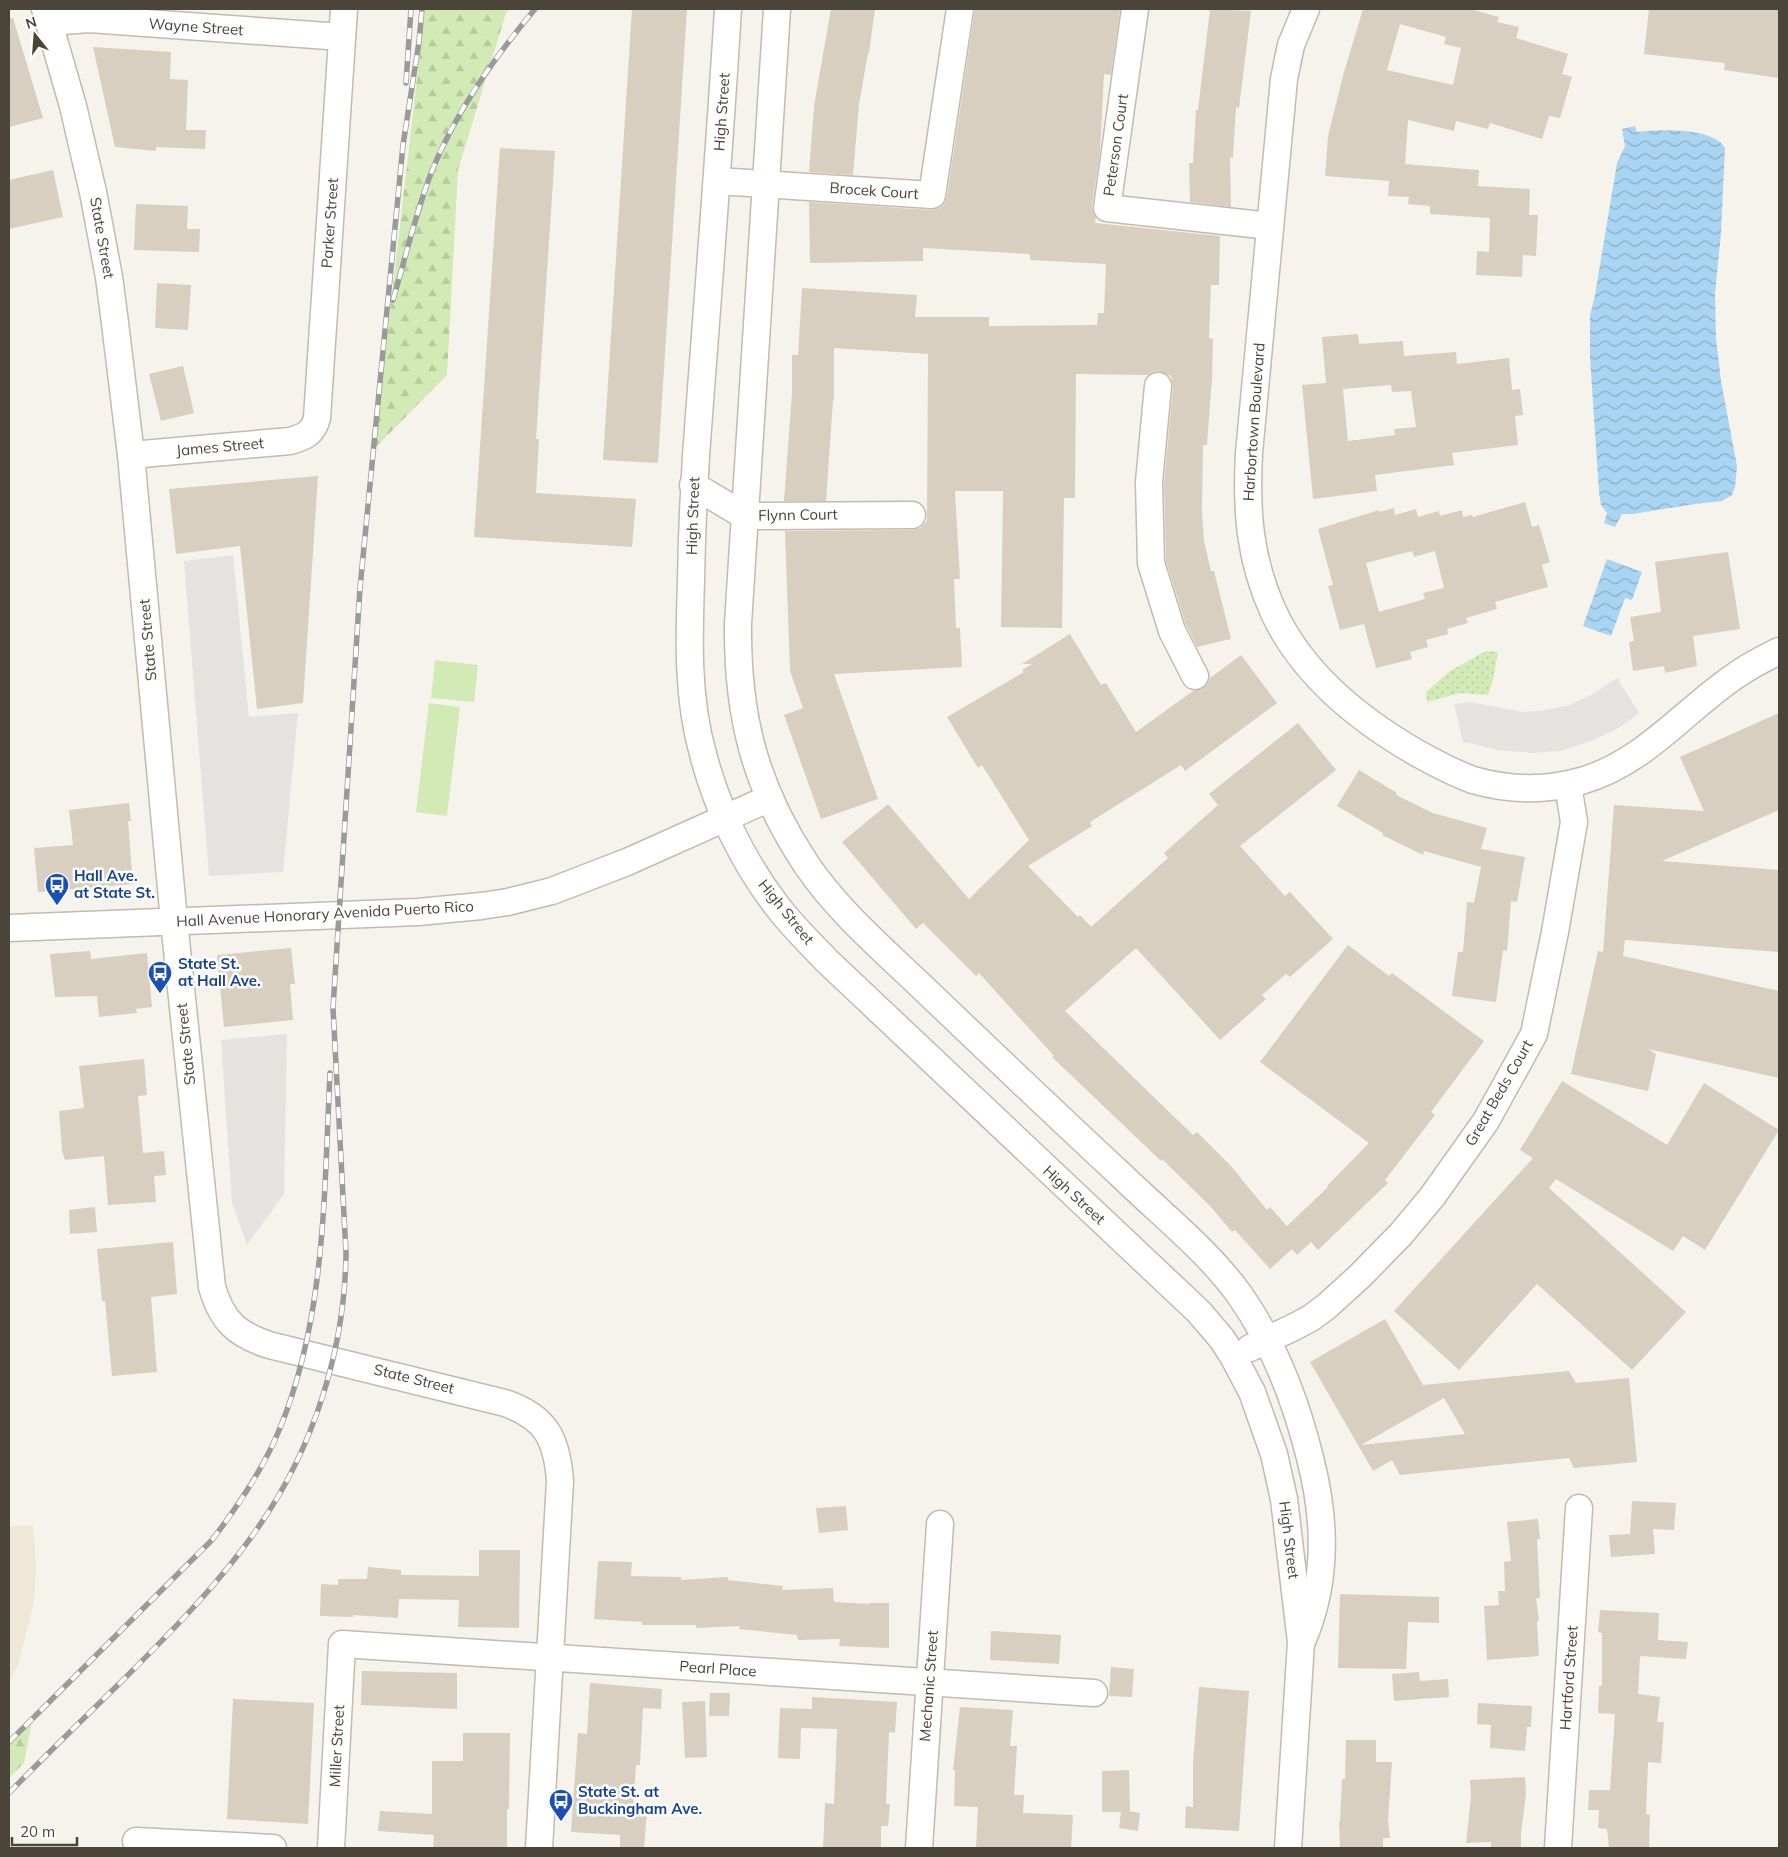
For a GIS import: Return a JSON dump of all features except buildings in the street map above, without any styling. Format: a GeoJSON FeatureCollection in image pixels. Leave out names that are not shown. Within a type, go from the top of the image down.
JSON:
{"type":"FeatureCollection","features":[{"type":"Feature","properties":{"kind":"street","name":"Parker Street"},"geometry":{"type":"LineString","coordinates":[[309,434],[315,428],[318,418],[344,9]]}},
{"type":"Feature","properties":{"kind":"street","name":"High Street"},"geometry":{"type":"LineString","coordinates":[[728,9],[717,181],[693,485],[689,646],[692,694],[703,756],[726,817],[742,852],[776,905],[809,942],[1198,1312],[1210,1324],[1233,1356],[1260,1412],[1280,1478],[1301,1642],[1288,1848]]}},
{"type":"Feature","properties":{"kind":"street","name":"High Street"},"geometry":{"type":"LineString","coordinates":[[777,9],[738,624],[740,689],[749,742],[770,798],[785,829],[804,861],[843,909],[1016,1077],[1203,1254],[1239,1295],[1266,1340],[1300,1423],[1314,1470],[1321,1517],[1322,1561],[1316,1602],[1301,1642]]}},
{"type":"Feature","properties":{"kind":"street","name":"Brocek Court"},"geometry":{"type":"LineString","coordinates":[[717,181],[932,195],[960,9]]}},
{"type":"Feature","properties":{"kind":"street","name":"Peterson Court"},"geometry":{"type":"LineString","coordinates":[[1136,9],[1108,208],[1270,226]]}},
{"type":"Feature","properties":{"kind":"street","name":"Harbortown Boulevard"},"geometry":{"type":"LineString","coordinates":[[1306,9],[1291,45],[1284,79],[1249,453],[1247,497],[1249,527],[1262,585],[1279,623],[1302,658],[1338,698],[1388,735],[1430,760],[1452,772],[1473,780],[1495,785],[1525,788],[1568,785],[1602,774],[1640,754],[1737,674],[1779,651]]}},
{"type":"Feature","properties":{"kind":"street","name":"Wayne Street"},"geometry":{"type":"LineString","coordinates":[[48,16],[63,21],[89,20],[342,37]]}},
{"type":"Feature","properties":{"kind":"street","name":"State Street"},"geometry":{"type":"LineString","coordinates":[[48,16],[77,122],[102,236],[116,323],[131,455],[174,921],[210,1274],[216,1300],[221,1311],[236,1330],[256,1341],[488,1397],[518,1408],[533,1416],[549,1434],[558,1455],[560,1481],[539,1848]]}},
{"type":"Feature","properties":{"kind":"street"},"geometry":{"type":"LineString","coordinates":[[1158,386],[1149,482],[1151,563],[1172,631],[1195,676]]}},
{"type":"Feature","properties":{"kind":"street","name":"James Street"},"geometry":{"type":"LineString","coordinates":[[131,455],[290,441],[309,434]]}},
{"type":"Feature","properties":{"kind":"street","name":"Flynn Court"},"geometry":{"type":"LineString","coordinates":[[693,485],[744,516],[912,515]]}},
{"type":"Feature","properties":{"kind":"street","name":"Great Beds Court"},"geometry":{"type":"LineString","coordinates":[[1233,1356],[1292,1328],[1327,1306],[1360,1276],[1401,1234],[1438,1190],[1486,1121],[1534,1034],[1555,932],[1574,822],[1568,785]]}},
{"type":"Feature","properties":{"kind":"street","name":"Hall Avenue Honorary Avenida Puerto Rico"},"geometry":{"type":"LineString","coordinates":[[9,928],[418,912],[508,902],[577,883],[770,798]]}},
{"type":"Feature","properties":{"kind":"street","name":"Hartford Street"},"geometry":{"type":"LineString","coordinates":[[1558,1848],[1579,1508]]}},
{"type":"Feature","properties":{"kind":"street","name":"Mechanic Street"},"geometry":{"type":"LineString","coordinates":[[919,1848],[940,1524]]}},
{"type":"Feature","properties":{"kind":"street","name":"Pearl Place"},"geometry":{"type":"LineString","coordinates":[[342,1644],[1094,1693]]}},
{"type":"Feature","properties":{"kind":"street","name":"Miller Street"},"geometry":{"type":"LineString","coordinates":[[331,1848],[342,1644]]}},
{"type":"Feature","properties":{"kind":"street"},"geometry":{"type":"LineString","coordinates":[[136,1841],[273,1848]]}},
{"type":"Feature","properties":{"kind":"shaded area"},"geometry":{"type":"Polygon","coordinates":[[[233,555],[249,717],[298,713],[283,872],[209,876],[184,561],[233,555]]]}},
{"type":"Feature","properties":{"kind":"shaded area"},"geometry":{"type":"Polygon","coordinates":[[[1617,678],[1639,713],[1619,728],[1591,741],[1560,751],[1532,753],[1497,750],[1463,742],[1454,704],[1471,702],[1522,712],[1539,711],[1570,705],[1591,695],[1617,678]]]}},
{"type":"Feature","properties":{"kind":"shaded area"},"geometry":{"type":"Polygon","coordinates":[[[287,1034],[284,1194],[247,1245],[232,1203],[221,1040],[287,1034]]]}},
{"type":"Feature","properties":{"kind":"shaded area"},"geometry":{"type":"Polygon","coordinates":[[[33,1525],[36,1565],[34,1602],[18,1665],[9,1682],[9,1526],[33,1525]]]}},
{"type":"Feature","properties":{"kind":"green space"},"geometry":{"type":"Polygon","coordinates":[[[425,9],[510,9],[506,13],[458,170],[447,375],[374,449],[425,9]]]}},
{"type":"Feature","properties":{"kind":"green space"},"geometry":{"type":"Polygon","coordinates":[[[1486,651],[1498,652],[1488,695],[1460,693],[1427,702],[1426,692],[1450,671],[1486,651]]]}},
{"type":"Feature","properties":{"kind":"green space"},"geometry":{"type":"Polygon","coordinates":[[[435,660],[478,665],[474,702],[431,698],[435,660]]]}},
{"type":"Feature","properties":{"kind":"green space"},"geometry":{"type":"Polygon","coordinates":[[[429,703],[460,707],[447,816],[416,812],[429,703]]]}},
{"type":"Feature","properties":{"kind":"green space"},"geometry":{"type":"Polygon","coordinates":[[[32,1721],[24,1763],[9,1778],[9,1743],[32,1721]]]}},
{"type":"Feature","properties":{"kind":"water"},"geometry":{"type":"Polygon","coordinates":[[[1635,126],[1637,132],[1671,130],[1698,133],[1719,141],[1725,148],[1721,233],[1715,294],[1716,338],[1721,381],[1737,466],[1735,487],[1732,495],[1722,501],[1622,514],[1615,527],[1604,523],[1607,513],[1601,505],[1599,492],[1590,357],[1590,316],[1617,163],[1625,146],[1622,129],[1635,126]]]}},
{"type":"Feature","properties":{"kind":"water"},"geometry":{"type":"Polygon","coordinates":[[[1607,559],[1642,572],[1632,600],[1625,598],[1611,636],[1583,626],[1607,559]]]}},
{"type":"Feature","properties":{"kind":"railway"},"geometry":{"type":"LineString","coordinates":[[406,83],[411,9]]}},
{"type":"Feature","properties":{"kind":"railway"},"geometry":{"type":"LineString","coordinates":[[9,1793],[176,1627],[242,1550],[277,1498],[310,1433],[332,1362],[340,1326],[346,1253],[333,1008],[360,588],[403,145],[419,42],[422,9]]}},
{"type":"Feature","properties":{"kind":"railway"},"geometry":{"type":"LineString","coordinates":[[393,300],[420,206],[440,153],[476,88],[504,47],[535,9]]}},
{"type":"Feature","properties":{"kind":"railway"},"geometry":{"type":"LineString","coordinates":[[9,1742],[212,1540],[250,1486],[274,1443],[295,1385],[306,1342],[314,1298],[324,1208],[330,1073]]}},
{"type":"Feature","properties":{"kind":"place","name":"Hall Ave. at State St."},"geometry":{"type":"Point","coordinates":[57,906]}},
{"type":"Feature","properties":{"kind":"place","name":"State St. at Hall Ave."},"geometry":{"type":"Point","coordinates":[160,994]}},
{"type":"Feature","properties":{"kind":"place","name":"State St. at Buckingham Ave."},"geometry":{"type":"Point","coordinates":[561,1822]}}]}
